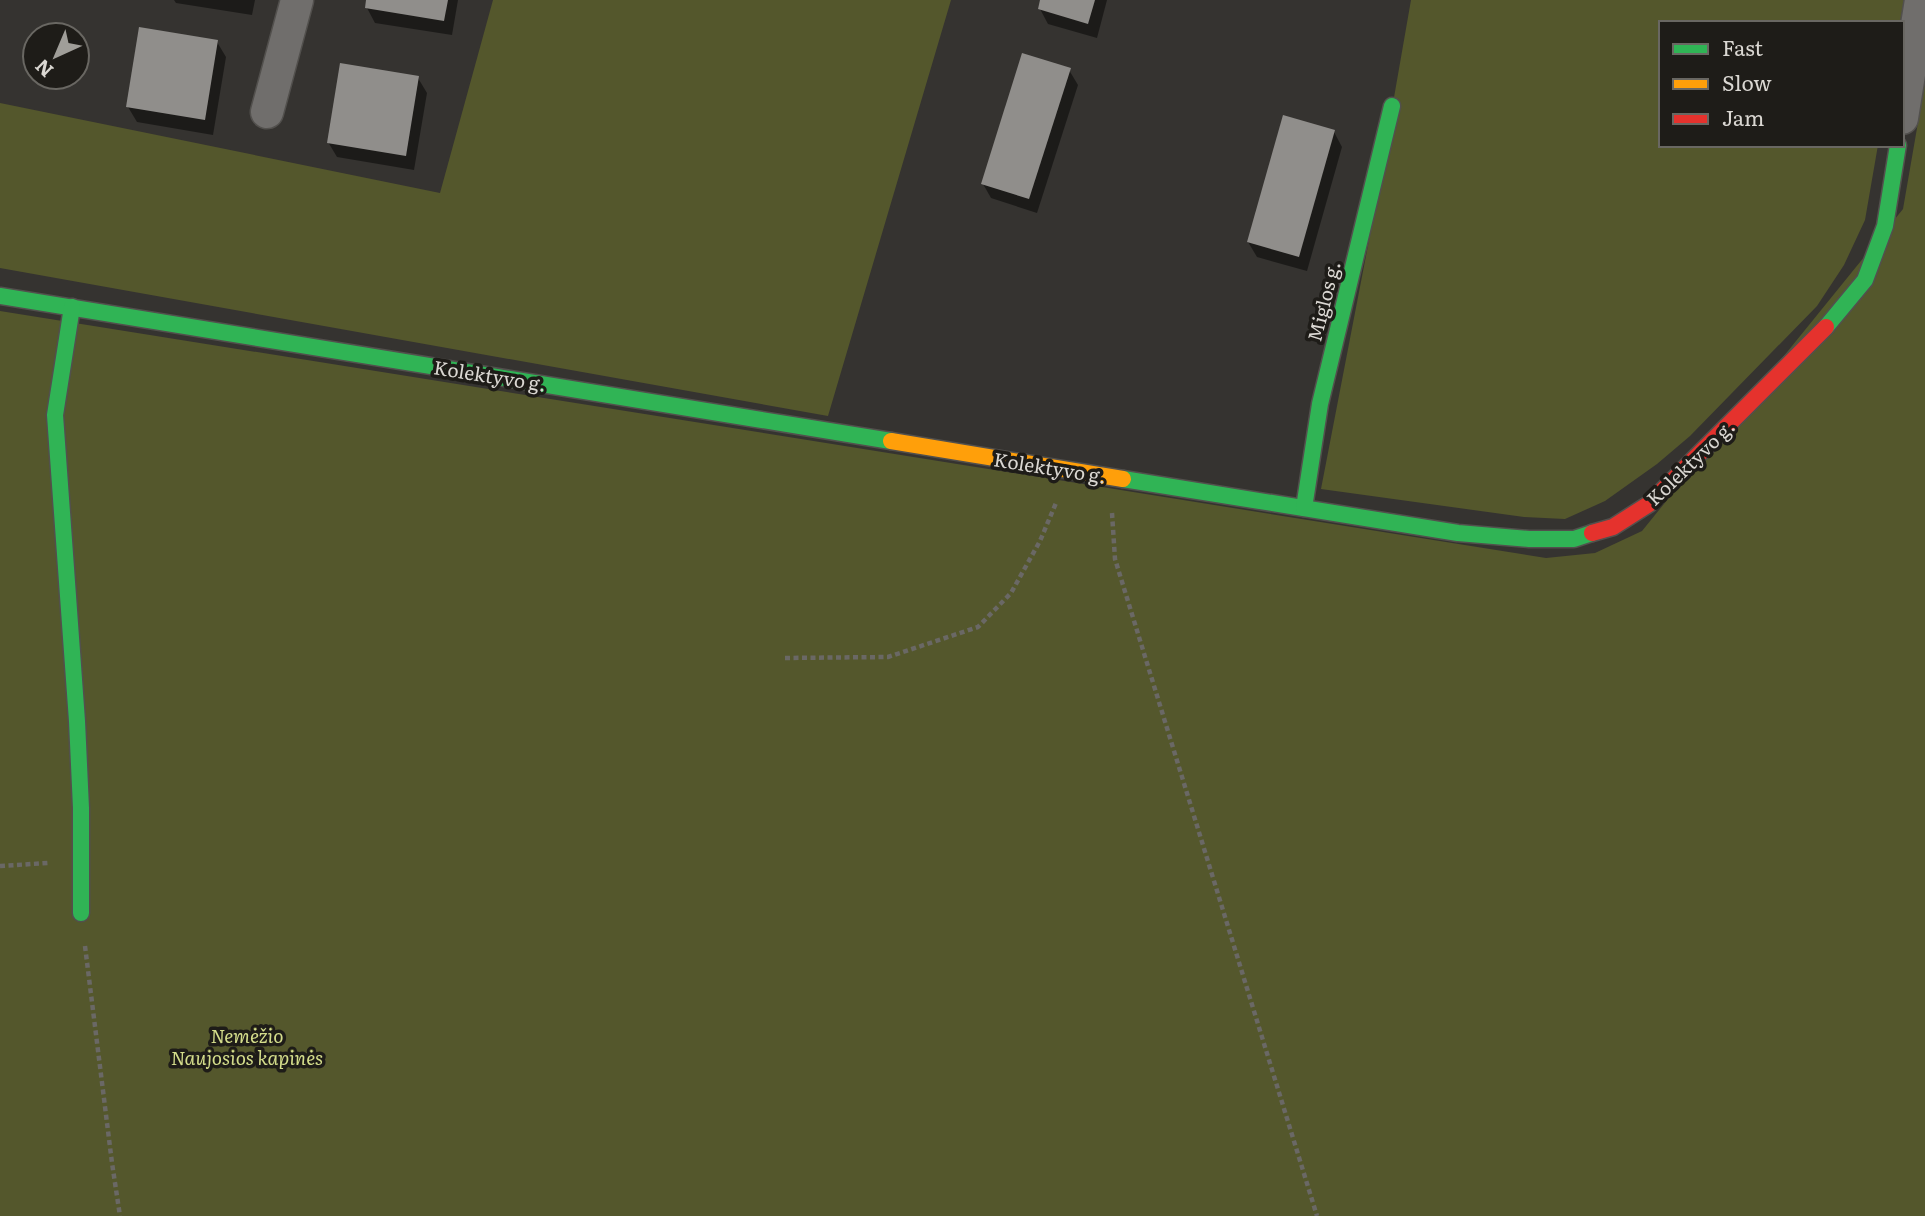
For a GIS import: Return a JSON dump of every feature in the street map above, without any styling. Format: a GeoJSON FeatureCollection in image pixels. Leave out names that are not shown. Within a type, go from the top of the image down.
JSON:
{"type":"FeatureCollection","features":[{"type":"Feature","properties":{"kind":"street"},"geometry":{"type":"LineString","coordinates":[[267,112],[297,0]]}},
{"type":"Feature","properties":{"kind":"street"},"geometry":{"type":"LineString","coordinates":[[1904,106],[1921,0]]}},
{"type":"Feature","properties":{"kind":"street","name":"Miglos g."},"geometry":{"type":"LineString","coordinates":[[1304,508],[1320,404],[1392,106]]}},
{"type":"Feature","properties":{"kind":"street","name":"Kolektyvo g."},"geometry":{"type":"LineString","coordinates":[[0,296],[1458,533],[1529,539],[1574,538],[1613,527],[1649,504],[1829,324],[1865,280],[1885,226],[1898,147]]}},
{"type":"Feature","properties":{"kind":"street"},"geometry":{"type":"LineString","coordinates":[[72,307],[55,415],[77,721],[81,808],[81,912]]}},
{"type":"Feature","properties":{"kind":"path"},"geometry":{"type":"LineString","coordinates":[[785,658],[888,657],[978,628],[1011,593],[1040,541],[1071,470]]}},
{"type":"Feature","properties":{"kind":"path"},"geometry":{"type":"LineString","coordinates":[[1122,479],[1112,509],[1115,559],[1317,1216]]}},
{"type":"Feature","properties":{"kind":"path"},"geometry":{"type":"LineString","coordinates":[[0,866],[81,861]]}},
{"type":"Feature","properties":{"kind":"path"},"geometry":{"type":"LineString","coordinates":[[81,912],[120,1216]]}},
{"type":"Feature","properties":{"kind":"green space"},"geometry":{"type":"Polygon","coordinates":[[[493,0],[951,0],[828,416],[0,268],[0,103],[440,193],[493,0]]]}},
{"type":"Feature","properties":{"kind":"green space"},"geometry":{"type":"Polygon","coordinates":[[[1411,0],[1904,0],[1900,21],[1659,21],[1659,147],[1878,147],[1865,220],[1844,265],[1817,306],[1690,436],[1657,464],[1605,501],[1565,519],[1524,517],[1321,489],[1370,235],[1411,0]]]}},
{"type":"Feature","properties":{"kind":"green space","name":"Nemėžio Naujosios kapinės"},"geometry":{"type":"Polygon","coordinates":[[[1925,82],[1925,1216],[0,1216],[0,311],[1546,558],[1595,553],[1642,531],[1903,209],[1925,82]]]}},
{"type":"Feature","properties":{"kind":"building"},"geometry":{"type":"Polygon","coordinates":[[[366,0],[448,0],[444,21],[365,8],[366,0]]]}},
{"type":"Feature","properties":{"kind":"building"},"geometry":{"type":"Polygon","coordinates":[[[1040,0],[1095,0],[1088,24],[1038,9],[1040,0]]]}},
{"type":"Feature","properties":{"kind":"building"},"geometry":{"type":"Polygon","coordinates":[[[139,27],[218,40],[205,120],[126,107],[139,27]]]}},
{"type":"Feature","properties":{"kind":"building"},"geometry":{"type":"Polygon","coordinates":[[[1022,53],[1071,68],[1029,199],[981,184],[1022,53]]]}},
{"type":"Feature","properties":{"kind":"building"},"geometry":{"type":"Polygon","coordinates":[[[340,63],[419,76],[406,156],[327,143],[340,63]]]}},
{"type":"Feature","properties":{"kind":"building"},"geometry":{"type":"Polygon","coordinates":[[[1283,115],[1335,130],[1299,257],[1247,242],[1283,115]]]}},
{"type":"Feature","properties":{"kind":"traffic: fast"},"geometry":{"type":"LineString","coordinates":[[1304,508],[1320,404],[1392,106]]}},
{"type":"Feature","properties":{"kind":"traffic: fast"},"geometry":{"type":"LineString","coordinates":[[1826,327],[1865,280],[1885,226],[1898,147]]}},
{"type":"Feature","properties":{"kind":"traffic: fast"},"geometry":{"type":"LineString","coordinates":[[0,296],[891,441]]}},
{"type":"Feature","properties":{"kind":"traffic: fast"},"geometry":{"type":"LineString","coordinates":[[72,307],[55,415],[77,721],[81,808],[81,913]]}},
{"type":"Feature","properties":{"kind":"traffic: fast"},"geometry":{"type":"LineString","coordinates":[[1123,479],[1458,533],[1529,539],[1574,539],[1592,533]]}},
{"type":"Feature","properties":{"kind":"traffic: slow"},"geometry":{"type":"LineString","coordinates":[[891,441],[1123,479]]}},
{"type":"Feature","properties":{"kind":"traffic: jam"},"geometry":{"type":"LineString","coordinates":[[1592,533],[1613,527],[1649,504],[1826,327]]}}]}
